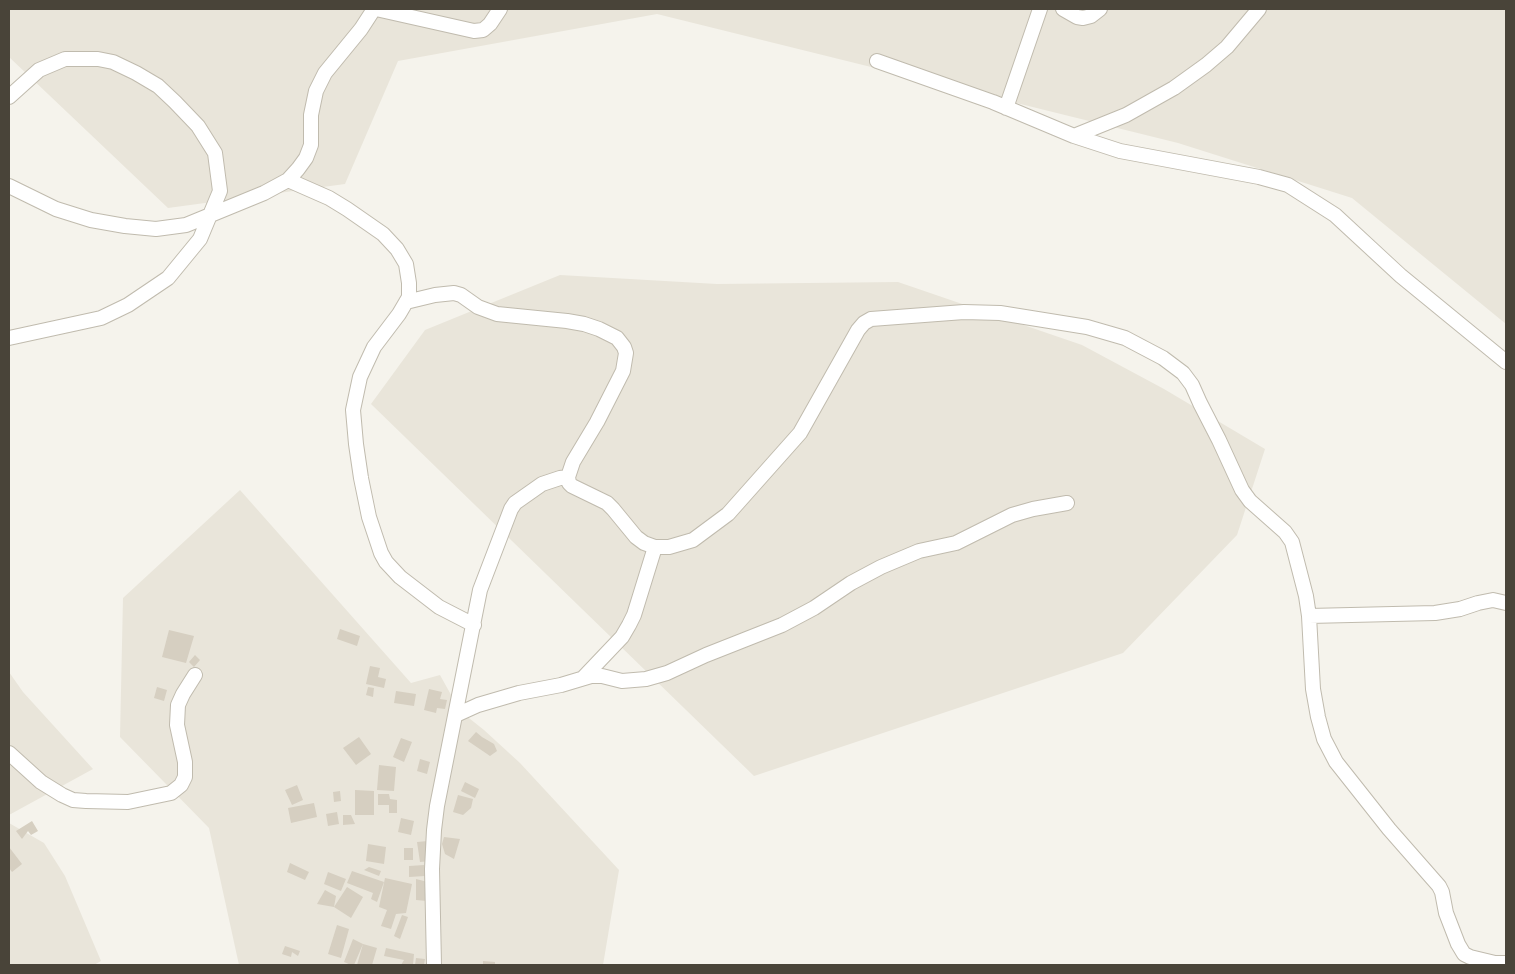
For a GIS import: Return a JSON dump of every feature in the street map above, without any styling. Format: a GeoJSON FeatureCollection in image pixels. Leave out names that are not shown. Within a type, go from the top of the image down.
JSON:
{"type":"FeatureCollection","features":[{"type":"Feature","properties":{"kind":"street"},"geometry":{"type":"LineString","coordinates":[[9,186],[56,209],[91,220],[156,229],[186,225],[264,193],[288,180],[298,170],[306,158],[311,145],[311,115],[316,91],[325,74],[375,9],[474,32],[483,30],[490,24],[500,9]]}},
{"type":"Feature","properties":{"kind":"street"},"geometry":{"type":"LineString","coordinates":[[1006,108],[1040,9]]}},
{"type":"Feature","properties":{"kind":"street"},"geometry":{"type":"LineString","coordinates":[[1064,9],[1077,17],[1083,18],[1091,16],[1100,9]]}},
{"type":"Feature","properties":{"kind":"street"},"geometry":{"type":"LineString","coordinates":[[1074,136],[1126,115],[1174,88],[1227,47],[1259,9]]}},
{"type":"Feature","properties":{"kind":"street"},"geometry":{"type":"LineString","coordinates":[[9,97],[39,70],[65,59],[98,59],[114,62],[158,86],[198,126],[215,154],[220,191],[200,239],[168,278],[128,305],[101,318],[9,338]]}},
{"type":"Feature","properties":{"kind":"street"},"geometry":{"type":"LineString","coordinates":[[878,61],[1006,108],[1074,136],[1120,151],[1259,177],[1288,185],[1335,215],[1402,276],[1506,362]]}},
{"type":"Feature","properties":{"kind":"street"},"geometry":{"type":"LineString","coordinates":[[288,180],[347,208],[383,234],[406,264],[409,296],[399,314],[374,347],[360,377],[353,410],[361,478],[369,517],[386,562],[400,577],[439,606],[474,624]]}},
{"type":"Feature","properties":{"kind":"street"},"geometry":{"type":"LineString","coordinates":[[406,302],[435,295],[461,295],[478,307],[497,314],[584,324],[600,329],[617,338],[626,353],[623,371],[573,462],[568,477],[569,483],[607,503],[636,537],[644,543],[655,547],[670,547],[693,540],[728,514],[800,433],[858,330],[864,323],[871,320],[964,312],[1000,314],[1088,327],[1125,338],[1164,358],[1183,373],[1192,385],[1242,490],[1250,501],[1285,532],[1292,542],[1306,596],[1309,616],[1313,689],[1318,717],[1324,739],[1336,762],[1389,829],[1439,886],[1446,913],[1464,960],[1470,957],[1495,963],[1506,963]]}},
{"type":"Feature","properties":{"kind":"street"},"geometry":{"type":"LineString","coordinates":[[434,965],[432,869],[434,830],[437,806],[480,590],[510,509],[542,484],[550,480],[568,477]]}},
{"type":"Feature","properties":{"kind":"street"},"geometry":{"type":"LineString","coordinates":[[456,714],[478,705],[519,693],[561,685],[591,676],[622,680],[646,678],[667,673],[782,625],[814,608],[851,583],[919,551],[956,543],[1012,515],[1068,503]]}},
{"type":"Feature","properties":{"kind":"street"},"geometry":{"type":"LineString","coordinates":[[583,678],[622,637],[629,626],[655,547]]}},
{"type":"Feature","properties":{"kind":"street"},"geometry":{"type":"LineString","coordinates":[[1309,616],[1435,613],[1460,609],[1478,602],[1493,600],[1506,604]]}},
{"type":"Feature","properties":{"kind":"street"},"geometry":{"type":"LineString","coordinates":[[9,753],[41,782],[73,800],[128,802],[171,793],[181,785],[185,777],[185,762],[177,726],[178,705],[195,675]]}},
{"type":"Feature","properties":{"kind":"shaded area"},"geometry":{"type":"Polygon","coordinates":[[[9,9],[1506,9],[1506,324],[1352,198],[1178,143],[657,14],[398,61],[345,184],[168,208],[9,57],[9,9]]]}},
{"type":"Feature","properties":{"kind":"shaded area"},"geometry":{"type":"Polygon","coordinates":[[[560,275],[717,284],[898,282],[1082,345],[1164,389],[1265,449],[1237,535],[1123,653],[754,776],[371,404],[425,330],[560,275]]]}},
{"type":"Feature","properties":{"kind":"shaded area"},"geometry":{"type":"Polygon","coordinates":[[[240,490],[411,683],[440,675],[460,711],[520,763],[619,870],[603,965],[239,965],[209,828],[120,737],[123,598],[240,490]]]}},
{"type":"Feature","properties":{"kind":"shaded area"},"geometry":{"type":"Polygon","coordinates":[[[9,672],[23,692],[93,769],[9,815],[9,672]]]}},
{"type":"Feature","properties":{"kind":"shaded area"},"geometry":{"type":"Polygon","coordinates":[[[9,823],[44,843],[65,876],[101,961],[94,965],[9,965],[9,823]]]}},
{"type":"Feature","properties":{"kind":"building"},"geometry":{"type":"Polygon","coordinates":[[[340,629],[360,636],[357,646],[337,639],[340,629]]]}},
{"type":"Feature","properties":{"kind":"building"},"geometry":{"type":"Polygon","coordinates":[[[169,630],[194,636],[186,663],[162,657],[169,630]]]}},
{"type":"Feature","properties":{"kind":"building"},"geometry":{"type":"Polygon","coordinates":[[[195,655],[200,660],[194,667],[189,662],[195,655]]]}},
{"type":"Feature","properties":{"kind":"building"},"geometry":{"type":"Polygon","coordinates":[[[370,666],[380,668],[378,677],[386,679],[384,688],[366,684],[370,666]]]}},
{"type":"Feature","properties":{"kind":"building"},"geometry":{"type":"Polygon","coordinates":[[[157,687],[167,690],[164,701],[154,698],[157,687]]]}},
{"type":"Feature","properties":{"kind":"building"},"geometry":{"type":"Polygon","coordinates":[[[368,687],[374,688],[373,697],[366,695],[368,687]]]}},
{"type":"Feature","properties":{"kind":"building"},"geometry":{"type":"Polygon","coordinates":[[[429,689],[442,692],[440,699],[447,700],[445,709],[437,708],[436,713],[424,710],[429,689]]]}},
{"type":"Feature","properties":{"kind":"building"},"geometry":{"type":"Polygon","coordinates":[[[396,691],[416,694],[414,706],[394,703],[396,691]]]}},
{"type":"Feature","properties":{"kind":"building"},"geometry":{"type":"Polygon","coordinates":[[[476,732],[494,744],[497,751],[490,756],[468,741],[476,732]]]}},
{"type":"Feature","properties":{"kind":"building"},"geometry":{"type":"Polygon","coordinates":[[[359,737],[371,754],[356,765],[343,748],[359,737]]]}},
{"type":"Feature","properties":{"kind":"building"},"geometry":{"type":"Polygon","coordinates":[[[401,738],[412,742],[404,762],[393,757],[401,738]]]}},
{"type":"Feature","properties":{"kind":"building"},"geometry":{"type":"Polygon","coordinates":[[[420,759],[430,762],[427,774],[417,771],[420,759]]]}},
{"type":"Feature","properties":{"kind":"building"},"geometry":{"type":"Polygon","coordinates":[[[379,765],[396,767],[394,791],[377,790],[379,765]]]}},
{"type":"Feature","properties":{"kind":"building"},"geometry":{"type":"Polygon","coordinates":[[[465,782],[479,789],[475,798],[461,791],[465,782]]]}},
{"type":"Feature","properties":{"kind":"building"},"geometry":{"type":"Polygon","coordinates":[[[297,785],[303,800],[292,805],[285,790],[297,785]]]}},
{"type":"Feature","properties":{"kind":"building"},"geometry":{"type":"Polygon","coordinates":[[[355,790],[374,791],[374,815],[355,815],[355,790]]]}},
{"type":"Feature","properties":{"kind":"building"},"geometry":{"type":"Polygon","coordinates":[[[340,791],[341,801],[334,802],[333,792],[340,791]]]}},
{"type":"Feature","properties":{"kind":"building"},"geometry":{"type":"Polygon","coordinates":[[[378,794],[389,794],[390,799],[397,800],[397,813],[389,813],[389,805],[378,805],[378,794]]]}},
{"type":"Feature","properties":{"kind":"building"},"geometry":{"type":"Polygon","coordinates":[[[458,795],[473,799],[471,808],[463,815],[453,812],[458,795]]]}},
{"type":"Feature","properties":{"kind":"building"},"geometry":{"type":"Polygon","coordinates":[[[314,803],[317,817],[291,823],[288,808],[314,803]]]}},
{"type":"Feature","properties":{"kind":"building"},"geometry":{"type":"Polygon","coordinates":[[[337,812],[339,824],[328,826],[326,814],[337,812]]]}},
{"type":"Feature","properties":{"kind":"building"},"geometry":{"type":"Polygon","coordinates":[[[343,815],[351,815],[355,824],[343,825],[343,815]]]}},
{"type":"Feature","properties":{"kind":"building"},"geometry":{"type":"Polygon","coordinates":[[[401,818],[414,821],[411,835],[398,832],[401,818]]]}},
{"type":"Feature","properties":{"kind":"building"},"geometry":{"type":"Polygon","coordinates":[[[32,821],[38,831],[31,835],[28,831],[22,839],[16,831],[32,821]]]}},
{"type":"Feature","properties":{"kind":"building"},"geometry":{"type":"Polygon","coordinates":[[[444,837],[460,839],[454,859],[445,854],[442,844],[444,837]]]}},
{"type":"Feature","properties":{"kind":"building"},"geometry":{"type":"Polygon","coordinates":[[[428,841],[431,861],[420,862],[417,842],[428,841]]]}},
{"type":"Feature","properties":{"kind":"building"},"geometry":{"type":"Polygon","coordinates":[[[368,844],[386,847],[384,864],[366,861],[368,844]]]}},
{"type":"Feature","properties":{"kind":"building"},"geometry":{"type":"Polygon","coordinates":[[[9,847],[22,864],[12,872],[9,868],[9,847]]]}},
{"type":"Feature","properties":{"kind":"building"},"geometry":{"type":"Polygon","coordinates":[[[404,848],[413,848],[413,860],[404,860],[404,848]]]}},
{"type":"Feature","properties":{"kind":"building"},"geometry":{"type":"Polygon","coordinates":[[[290,863],[309,872],[305,880],[287,872],[290,863]]]}},
{"type":"Feature","properties":{"kind":"building"},"geometry":{"type":"Polygon","coordinates":[[[424,865],[425,876],[409,877],[409,866],[424,865]]]}},
{"type":"Feature","properties":{"kind":"building"},"geometry":{"type":"Polygon","coordinates":[[[369,867],[381,871],[379,876],[364,870],[369,867]]]}},
{"type":"Feature","properties":{"kind":"building"},"geometry":{"type":"Polygon","coordinates":[[[352,871],[384,882],[377,902],[371,899],[373,893],[347,883],[352,871]]]}},
{"type":"Feature","properties":{"kind":"building"},"geometry":{"type":"Polygon","coordinates":[[[328,872],[346,879],[341,891],[324,884],[328,872]]]}},
{"type":"Feature","properties":{"kind":"building"},"geometry":{"type":"Polygon","coordinates":[[[385,878],[412,884],[406,913],[396,914],[391,929],[381,926],[387,910],[379,907],[385,878]]]}},
{"type":"Feature","properties":{"kind":"building"},"geometry":{"type":"Polygon","coordinates":[[[416,879],[428,882],[427,901],[416,900],[416,879]]]}},
{"type":"Feature","properties":{"kind":"building"},"geometry":{"type":"Polygon","coordinates":[[[347,887],[363,897],[351,918],[334,907],[347,887]]]}},
{"type":"Feature","properties":{"kind":"building"},"geometry":{"type":"Polygon","coordinates":[[[325,890],[336,896],[334,907],[317,904],[325,890]]]}},
{"type":"Feature","properties":{"kind":"building"},"geometry":{"type":"Polygon","coordinates":[[[402,915],[408,917],[400,939],[394,936],[402,915]]]}},
{"type":"Feature","properties":{"kind":"building"},"geometry":{"type":"Polygon","coordinates":[[[337,925],[349,929],[341,958],[328,954],[337,925]]]}},
{"type":"Feature","properties":{"kind":"building"},"geometry":{"type":"Polygon","coordinates":[[[353,939],[363,944],[354,965],[351,965],[344,962],[353,939]]]}},
{"type":"Feature","properties":{"kind":"building"},"geometry":{"type":"Polygon","coordinates":[[[363,944],[377,948],[372,965],[357,965],[363,944]]]}},
{"type":"Feature","properties":{"kind":"building"},"geometry":{"type":"Polygon","coordinates":[[[285,946],[300,951],[298,956],[292,952],[291,957],[282,954],[285,946]]]}},
{"type":"Feature","properties":{"kind":"building"},"geometry":{"type":"Polygon","coordinates":[[[386,948],[414,954],[413,965],[401,965],[404,960],[384,956],[386,948]]]}},
{"type":"Feature","properties":{"kind":"building"},"geometry":{"type":"Polygon","coordinates":[[[416,958],[425,959],[424,965],[415,965],[416,958]]]}},
{"type":"Feature","properties":{"kind":"building"},"geometry":{"type":"Polygon","coordinates":[[[483,961],[495,962],[495,965],[483,965],[483,961]]]}}]}
